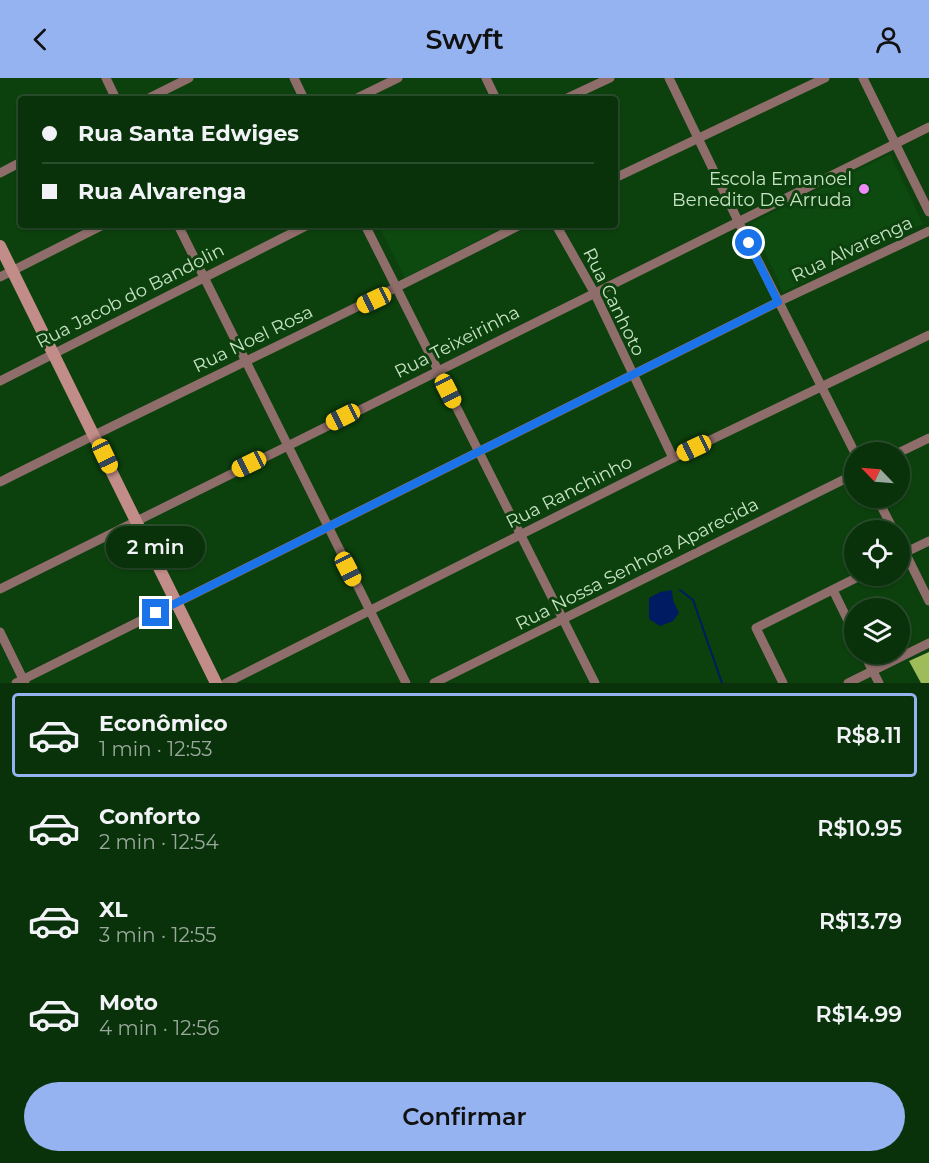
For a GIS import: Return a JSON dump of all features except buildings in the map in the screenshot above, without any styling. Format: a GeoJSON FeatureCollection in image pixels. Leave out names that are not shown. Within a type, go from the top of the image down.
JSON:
{"type":"FeatureCollection","features":[{"type":"Feature","properties":{"kind":"street"},"geometry":{"type":"LineString","coordinates":[[106,78],[115,96]]}},
{"type":"Feature","properties":{"kind":"street"},"geometry":{"type":"LineString","coordinates":[[153,96],[189,78]]}},
{"type":"Feature","properties":{"kind":"street"},"geometry":{"type":"LineString","coordinates":[[294,78],[303,96]]}},
{"type":"Feature","properties":{"kind":"street"},"geometry":{"type":"LineString","coordinates":[[361,96],[398,78]]}},
{"type":"Feature","properties":{"kind":"street"},"geometry":{"type":"LineString","coordinates":[[486,78],[495,96]]}},
{"type":"Feature","properties":{"kind":"street"},"geometry":{"type":"LineString","coordinates":[[571,96],[610,78]]}},
{"type":"Feature","properties":{"kind":"street"},"geometry":{"type":"LineString","coordinates":[[669,78],[778,302],[850,442]]}},
{"type":"Feature","properties":{"kind":"street"},"geometry":{"type":"LineString","coordinates":[[618,177],[825,78]]}},
{"type":"Feature","properties":{"kind":"street"},"geometry":{"type":"LineString","coordinates":[[863,78],[929,212]]}},
{"type":"Feature","properties":{"kind":"street","name":"Rua Teixeirinha"},"geometry":{"type":"LineString","coordinates":[[0,589],[929,127]]}},
{"type":"Feature","properties":{"kind":"street"},"geometry":{"type":"LineString","coordinates":[[0,173],[18,164]]}},
{"type":"Feature","properties":{"kind":"street"},"geometry":{"type":"LineString","coordinates":[[0,277],[97,228]]}},
{"type":"Feature","properties":{"kind":"street"},"geometry":{"type":"LineString","coordinates":[[179,228],[406,683]]}},
{"type":"Feature","properties":{"kind":"street","name":"Rua Jacob do Bandolin"},"geometry":{"type":"LineString","coordinates":[[0,381],[302,228]]}},
{"type":"Feature","properties":{"kind":"street"},"geometry":{"type":"LineString","coordinates":[[365,228],[595,683]]}},
{"type":"Feature","properties":{"kind":"street","name":"Rua Noel Rosa"},"geometry":{"type":"LineString","coordinates":[[0,482],[244,360],[396,290],[514,228]]}},
{"type":"Feature","properties":{"kind":"street","name":"Rua Canhoto"},"geometry":{"type":"LineString","coordinates":[[558,228],[594,292],[673,458]]}},
{"type":"Feature","properties":{"kind":"street","name":"Rua Alvarenga"},"geometry":{"type":"LineString","coordinates":[[22,682],[778,302],[929,231]]}},
{"type":"Feature","properties":{"kind":"street"},"geometry":{"type":"LineString","coordinates":[[0,246],[216,683]]}},
{"type":"Feature","properties":{"kind":"street","name":"Rua Ranchinho"},"geometry":{"type":"LineString","coordinates":[[226,683],[673,458],[824,388],[929,335]]}},
{"type":"Feature","properties":{"kind":"street"},"geometry":{"type":"LineString","coordinates":[[910,447],[929,438]]}},
{"type":"Feature","properties":{"kind":"street","name":"Rua Nossa Senhora Aparecida"},"geometry":{"type":"LineString","coordinates":[[434,683],[844,479]]}},
{"type":"Feature","properties":{"kind":"street"},"geometry":{"type":"LineString","coordinates":[[910,550],[929,541]]}},
{"type":"Feature","properties":{"kind":"street"},"geometry":{"type":"LineString","coordinates":[[910,567],[929,601]]}},
{"type":"Feature","properties":{"kind":"street"},"geometry":{"type":"LineString","coordinates":[[783,683],[756,628],[844,584]]}},
{"type":"Feature","properties":{"kind":"street"},"geometry":{"type":"LineString","coordinates":[[833,590],[844,612]]}},
{"type":"Feature","properties":{"kind":"street"},"geometry":{"type":"LineString","coordinates":[[0,632],[22,682]]}},
{"type":"Feature","properties":{"kind":"street"},"geometry":{"type":"LineString","coordinates":[[848,683],[929,643]]}},
{"type":"Feature","properties":{"kind":"street"},"geometry":{"type":"LineString","coordinates":[[869,664],[879,683]]}},
{"type":"Feature","properties":{"kind":"shaded area","name":"Escola Emanoel Benedito De Arruda"},"geometry":{"type":"Polygon","coordinates":[[[890,154],[923,224],[783,292],[752,223],[890,154]]]}},
{"type":"Feature","properties":{"kind":"shaded area"},"geometry":{"type":"Polygon","coordinates":[[[380,228],[501,228],[405,278],[380,228]]]}},
{"type":"Feature","properties":{"kind":"shaded area"},"geometry":{"type":"Polygon","coordinates":[[[672,590],[673,600],[679,613],[673,621],[660,626],[649,619],[649,598],[660,592],[672,590]]]}},
{"type":"Feature","properties":{"kind":"waterway"},"geometry":{"type":"LineString","coordinates":[[680,590],[693,600],[722,683]]}},
{"type":"Feature","properties":{"kind":"place","name":"Escola Emanoel Benedito De Arruda"},"geometry":{"type":"Point","coordinates":[864,189]}},
{"type":"Feature","properties":{"kind":"route"},"geometry":{"type":"LineString","coordinates":[[156,613],[778,302],[749,243]]}}]}
